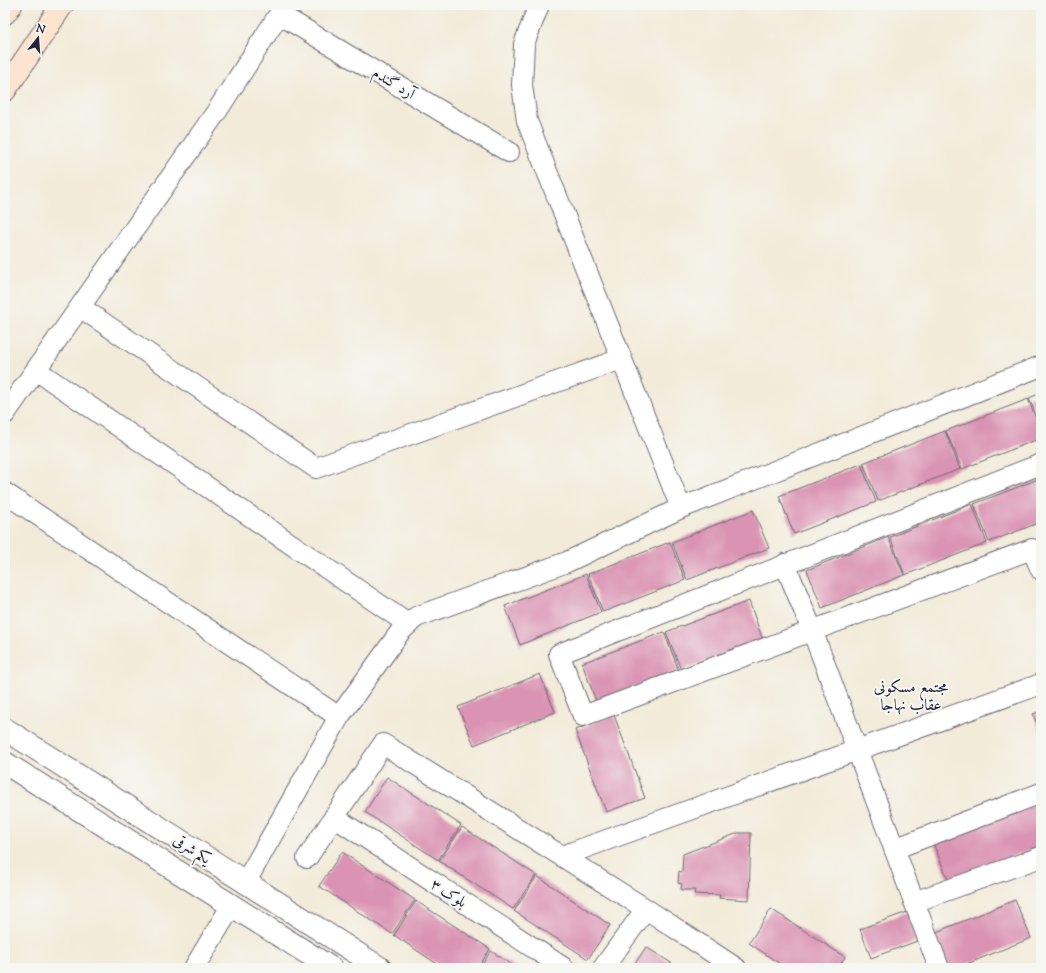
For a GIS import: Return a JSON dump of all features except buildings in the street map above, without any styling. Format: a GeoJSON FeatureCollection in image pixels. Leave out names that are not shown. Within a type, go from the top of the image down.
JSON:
{"type":"FeatureCollection","features":[{"type":"Feature","properties":{"kind":"main road"},"geometry":{"type":"LineString","coordinates":[[5,13],[11,5]]}},
{"type":"Feature","properties":{"kind":"main road"},"geometry":{"type":"LineString","coordinates":[[5,90],[62,5]]}},
{"type":"Feature","properties":{"kind":"street"},"geometry":{"type":"LineString","coordinates":[[539,5],[524,44],[522,84],[527,121],[681,508]]}},
{"type":"Feature","properties":{"kind":"street"},"geometry":{"type":"LineString","coordinates":[[5,414],[217,111],[282,9]]}},
{"type":"Feature","properties":{"kind":"street","name":"آرد گندم"},"geometry":{"type":"LineString","coordinates":[[282,9],[509,152]]}},
{"type":"Feature","properties":{"kind":"street"},"geometry":{"type":"LineString","coordinates":[[80,307],[316,468],[621,359]]}},
{"type":"Feature","properties":{"kind":"street"},"geometry":{"type":"LineString","coordinates":[[194,968],[245,883],[339,717],[385,651],[400,632],[416,617],[568,562],[681,508],[1041,366]]}},
{"type":"Feature","properties":{"kind":"street"},"geometry":{"type":"LineString","coordinates":[[36,370],[408,624]]}},
{"type":"Feature","properties":{"kind":"street"},"geometry":{"type":"LineString","coordinates":[[1041,464],[559,654],[582,716],[1032,549],[1041,570]]}},
{"type":"Feature","properties":{"kind":"street"},"geometry":{"type":"LineString","coordinates":[[5,493],[339,717]]}},
{"type":"Feature","properties":{"kind":"street"},"geometry":{"type":"LineString","coordinates":[[786,564],[939,968]]}},
{"type":"Feature","properties":{"kind":"street"},"geometry":{"type":"LineString","coordinates":[[562,856],[1041,684]]}},
{"type":"Feature","properties":{"kind":"street","name":"یکم شرقی"},"geometry":{"type":"LineString","coordinates":[[5,729],[380,968]]}},
{"type":"Feature","properties":{"kind":"street"},"geometry":{"type":"LineString","coordinates":[[307,858],[383,744],[646,909],[736,968]]}},
{"type":"Feature","properties":{"kind":"street","name":"یکم شرقی"},"geometry":{"type":"LineString","coordinates":[[5,763],[331,968]]}},
{"type":"Feature","properties":{"kind":"street"},"geometry":{"type":"LineString","coordinates":[[894,848],[1041,793]]}},
{"type":"Feature","properties":{"kind":"street","name":"بلوک ۳"},"geometry":{"type":"LineString","coordinates":[[334,817],[564,968]]}},
{"type":"Feature","properties":{"kind":"street"},"geometry":{"type":"LineString","coordinates":[[914,902],[1041,857]]}},
{"type":"Feature","properties":{"kind":"street"},"geometry":{"type":"LineString","coordinates":[[603,968],[646,909]]}},
{"type":"Feature","properties":{"kind":"district","name":"مجتمع مسکونی عقاب نهاجا"},"geometry":{"type":"Point","coordinates":[911,695]}}]}
